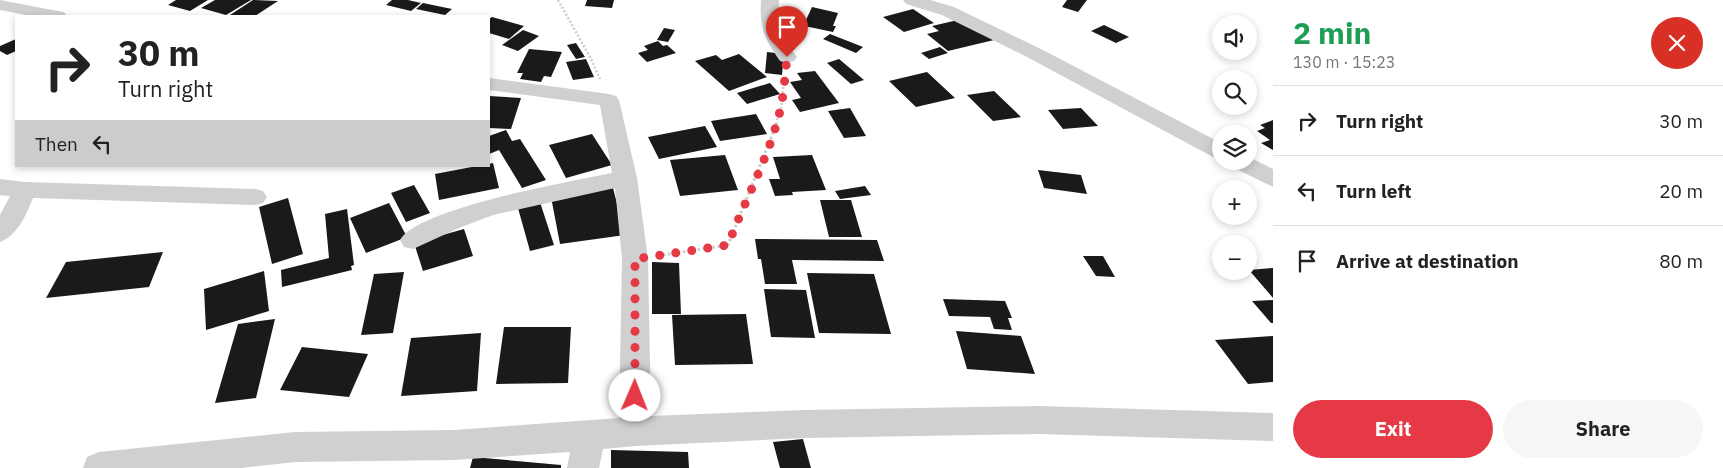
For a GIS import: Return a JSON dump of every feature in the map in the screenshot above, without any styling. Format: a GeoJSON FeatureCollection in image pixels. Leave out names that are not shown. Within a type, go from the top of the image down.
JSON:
{"type":"FeatureCollection","features":[{"type":"Feature","properties":{"kind":"street"},"geometry":{"type":"LineString","coordinates":[[770,0],[768,17],[773,36],[787,57]]}},
{"type":"Feature","properties":{"kind":"street"},"geometry":{"type":"LineString","coordinates":[[912,0],[948,11],[1034,53],[1212,147]]}},
{"type":"Feature","properties":{"kind":"street"},"geometry":{"type":"LineString","coordinates":[[0,5],[53,15]]}},
{"type":"Feature","properties":{"kind":"street"},"geometry":{"type":"LineString","coordinates":[[490,84],[577,94],[609,100],[625,178],[635,259],[635,431]]}},
{"type":"Feature","properties":{"kind":"street"},"geometry":{"type":"LineString","coordinates":[[1256,170],[1273,179]]}},
{"type":"Feature","properties":{"kind":"street"},"geometry":{"type":"LineString","coordinates":[[413,240],[450,222],[488,208],[625,178]]}},
{"type":"Feature","properties":{"kind":"street"},"geometry":{"type":"LineString","coordinates":[[0,187],[25,190],[255,197]]}},
{"type":"Feature","properties":{"kind":"street"},"geometry":{"type":"LineString","coordinates":[[0,233],[17,208],[25,190]]}},
{"type":"Feature","properties":{"kind":"street"},"geometry":{"type":"LineString","coordinates":[[99,468],[295,447],[454,445],[590,436],[635,431],[804,424],[1039,420],[1273,427]]}},
{"type":"Feature","properties":{"kind":"street"},"geometry":{"type":"LineString","coordinates":[[583,468],[590,436]]}},
{"type":"Feature","properties":{"kind":"path"},"geometry":{"type":"LineString","coordinates":[[558,0],[571,26],[596,66],[609,100]]}},
{"type":"Feature","properties":{"kind":"path"},"geometry":{"type":"LineString","coordinates":[[635,259],[728,245],[740,213],[766,156],[780,110],[787,57]]}},
{"type":"Feature","properties":{"kind":"building"},"geometry":{"type":"Polygon","coordinates":[[[176,0],[208,0],[190,11],[168,5],[176,0]]]}},
{"type":"Feature","properties":{"kind":"building"},"geometry":{"type":"Polygon","coordinates":[[[215,0],[251,0],[226,15],[201,8],[215,0]]]}},
{"type":"Feature","properties":{"kind":"building"},"geometry":{"type":"Polygon","coordinates":[[[253,0],[278,1],[257,15],[230,15],[253,0]]]}},
{"type":"Feature","properties":{"kind":"building"},"geometry":{"type":"Polygon","coordinates":[[[392,0],[408,0],[421,3],[411,11],[386,5],[392,0]]]}},
{"type":"Feature","properties":{"kind":"building"},"geometry":{"type":"Polygon","coordinates":[[[587,0],[614,0],[612,8],[585,6],[587,0]]]}},
{"type":"Feature","properties":{"kind":"building"},"geometry":{"type":"Polygon","coordinates":[[[1067,0],[1087,0],[1078,12],[1062,7],[1067,0]]]}},
{"type":"Feature","properties":{"kind":"building"},"geometry":{"type":"Polygon","coordinates":[[[423,3],[452,9],[445,15],[416,9],[423,3]]]}},
{"type":"Feature","properties":{"kind":"building"},"geometry":{"type":"Polygon","coordinates":[[[812,7],[838,13],[833,26],[836,26],[833,32],[795,24],[798,18],[806,20],[812,7]]]}},
{"type":"Feature","properties":{"kind":"building"},"geometry":{"type":"Polygon","coordinates":[[[913,9],[934,23],[904,32],[883,17],[913,9]]]}},
{"type":"Feature","properties":{"kind":"building"},"geometry":{"type":"Polygon","coordinates":[[[492,17],[524,26],[509,39],[490,33],[490,18],[492,17]]]}},
{"type":"Feature","properties":{"kind":"building"},"geometry":{"type":"Polygon","coordinates":[[[962,19],[994,40],[948,51],[927,34],[939,31],[932,26],[962,19]]]}},
{"type":"Feature","properties":{"kind":"building"},"geometry":{"type":"Polygon","coordinates":[[[1104,25],[1129,37],[1116,43],[1091,31],[1104,25]]]}},
{"type":"Feature","properties":{"kind":"building"},"geometry":{"type":"Polygon","coordinates":[[[664,28],[675,30],[668,42],[657,40],[664,28]]]}},
{"type":"Feature","properties":{"kind":"building"},"geometry":{"type":"Polygon","coordinates":[[[523,30],[539,36],[518,51],[502,45],[523,30]]]}},
{"type":"Feature","properties":{"kind":"building"},"geometry":{"type":"Polygon","coordinates":[[[830,34],[863,47],[856,53],[823,39],[830,34]]]}},
{"type":"Feature","properties":{"kind":"building"},"geometry":{"type":"Polygon","coordinates":[[[15,39],[15,51],[7,55],[0,51],[0,46],[15,39]]]}},
{"type":"Feature","properties":{"kind":"building"},"geometry":{"type":"Polygon","coordinates":[[[658,41],[663,46],[667,45],[676,53],[647,62],[638,53],[648,50],[644,46],[658,41]]]}},
{"type":"Feature","properties":{"kind":"building"},"geometry":{"type":"Polygon","coordinates":[[[576,43],[585,57],[576,59],[567,45],[576,43]]]}},
{"type":"Feature","properties":{"kind":"building"},"geometry":{"type":"Polygon","coordinates":[[[940,47],[948,53],[929,59],[921,53],[940,47]]]}},
{"type":"Feature","properties":{"kind":"building"},"geometry":{"type":"Polygon","coordinates":[[[529,49],[562,52],[551,77],[544,76],[541,82],[520,79],[523,73],[517,73],[529,49]]]}},
{"type":"Feature","properties":{"kind":"building"},"geometry":{"type":"Polygon","coordinates":[[[767,52],[784,54],[782,75],[765,73],[767,52]]]}},
{"type":"Feature","properties":{"kind":"building"},"geometry":{"type":"Polygon","coordinates":[[[739,54],[767,77],[729,91],[695,61],[716,55],[722,60],[739,54]]]}},
{"type":"Feature","properties":{"kind":"building"},"geometry":{"type":"Polygon","coordinates":[[[586,59],[594,77],[573,80],[566,62],[586,59]]]}},
{"type":"Feature","properties":{"kind":"building"},"geometry":{"type":"Polygon","coordinates":[[[839,59],[864,80],[851,84],[827,63],[839,59]]]}},
{"type":"Feature","properties":{"kind":"building"},"geometry":{"type":"Polygon","coordinates":[[[815,71],[839,103],[800,112],[792,100],[801,98],[790,82],[802,80],[797,73],[815,71]]]}},
{"type":"Feature","properties":{"kind":"building"},"geometry":{"type":"Polygon","coordinates":[[[927,72],[955,98],[916,107],[889,81],[927,72]]]}},
{"type":"Feature","properties":{"kind":"building"},"geometry":{"type":"Polygon","coordinates":[[[770,83],[780,94],[747,104],[737,93],[770,83]]]}},
{"type":"Feature","properties":{"kind":"building"},"geometry":{"type":"Polygon","coordinates":[[[994,91],[1021,117],[993,121],[967,95],[994,91]]]}},
{"type":"Feature","properties":{"kind":"building"},"geometry":{"type":"Polygon","coordinates":[[[490,96],[521,98],[511,129],[490,128],[490,96]]]}},
{"type":"Feature","properties":{"kind":"building"},"geometry":{"type":"Polygon","coordinates":[[[850,108],[866,136],[844,138],[828,111],[850,108]]]}},
{"type":"Feature","properties":{"kind":"building"},"geometry":{"type":"Polygon","coordinates":[[[1081,108],[1098,126],[1063,129],[1048,110],[1081,108]]]}},
{"type":"Feature","properties":{"kind":"building"},"geometry":{"type":"Polygon","coordinates":[[[756,114],[767,134],[720,141],[711,121],[756,114]]]}},
{"type":"Feature","properties":{"kind":"building"},"geometry":{"type":"Polygon","coordinates":[[[1273,120],[1273,150],[1261,143],[1270,140],[1257,131],[1265,128],[1260,125],[1273,120]]]}},
{"type":"Feature","properties":{"kind":"building"},"geometry":{"type":"Polygon","coordinates":[[[705,126],[717,147],[659,159],[648,137],[705,126]]]}},
{"type":"Feature","properties":{"kind":"building"},"geometry":{"type":"Polygon","coordinates":[[[506,130],[512,141],[520,139],[546,180],[522,188],[499,150],[490,154],[490,136],[506,130]]]}},
{"type":"Feature","properties":{"kind":"building"},"geometry":{"type":"Polygon","coordinates":[[[592,134],[612,165],[566,178],[549,145],[592,134]]]}},
{"type":"Feature","properties":{"kind":"building"},"geometry":{"type":"Polygon","coordinates":[[[725,155],[738,190],[680,196],[670,160],[725,155]]]}},
{"type":"Feature","properties":{"kind":"building"},"geometry":{"type":"Polygon","coordinates":[[[812,155],[826,190],[792,192],[793,195],[775,196],[769,179],[780,179],[773,157],[812,155]]]}},
{"type":"Feature","properties":{"kind":"building"},"geometry":{"type":"Polygon","coordinates":[[[493,163],[499,188],[439,200],[435,174],[472,167],[490,167],[490,164],[493,163]]]}},
{"type":"Feature","properties":{"kind":"building"},"geometry":{"type":"Polygon","coordinates":[[[1038,170],[1081,175],[1087,194],[1044,188],[1038,170]]]}},
{"type":"Feature","properties":{"kind":"building"},"geometry":{"type":"Polygon","coordinates":[[[414,185],[430,213],[406,222],[391,193],[414,185]]]}},
{"type":"Feature","properties":{"kind":"building"},"geometry":{"type":"Polygon","coordinates":[[[865,186],[871,195],[840,199],[835,191],[865,186]]]}},
{"type":"Feature","properties":{"kind":"building"},"geometry":{"type":"Polygon","coordinates":[[[613,188],[625,235],[560,244],[551,197],[613,188]]]}},
{"type":"Feature","properties":{"kind":"building"},"geometry":{"type":"Polygon","coordinates":[[[538,196],[554,245],[530,251],[516,201],[538,196]]]}},
{"type":"Feature","properties":{"kind":"building"},"geometry":{"type":"Polygon","coordinates":[[[288,198],[303,254],[272,264],[259,207],[288,198]]]}},
{"type":"Feature","properties":{"kind":"building"},"geometry":{"type":"Polygon","coordinates":[[[820,200],[851,200],[862,237],[829,237],[820,200]]]}},
{"type":"Feature","properties":{"kind":"building"},"geometry":{"type":"Polygon","coordinates":[[[389,203],[407,237],[366,253],[350,218],[389,203]]]}},
{"type":"Feature","properties":{"kind":"building"},"geometry":{"type":"Polygon","coordinates":[[[347,209],[354,265],[351,266],[352,270],[282,287],[281,270],[329,258],[325,214],[347,209]]]}},
{"type":"Feature","properties":{"kind":"building"},"geometry":{"type":"Polygon","coordinates":[[[464,229],[473,256],[423,271],[414,243],[464,229]]]}},
{"type":"Feature","properties":{"kind":"building"},"geometry":{"type":"Polygon","coordinates":[[[755,239],[877,240],[884,261],[792,260],[797,284],[765,284],[761,259],[758,259],[755,239]]]}},
{"type":"Feature","properties":{"kind":"building"},"geometry":{"type":"Polygon","coordinates":[[[163,252],[149,287],[46,298],[66,262],[163,252]]]}},
{"type":"Feature","properties":{"kind":"building"},"geometry":{"type":"Polygon","coordinates":[[[1083,256],[1103,256],[1115,277],[1096,276],[1083,256]]]}},
{"type":"Feature","properties":{"kind":"building"},"geometry":{"type":"Polygon","coordinates":[[[652,262],[679,263],[681,314],[652,314],[652,262]]]}},
{"type":"Feature","properties":{"kind":"building"},"geometry":{"type":"Polygon","coordinates":[[[1273,268],[1273,298],[1257,279],[1257,269],[1273,268]]]}},
{"type":"Feature","properties":{"kind":"building"},"geometry":{"type":"Polygon","coordinates":[[[264,271],[269,311],[206,330],[204,289],[264,271]]]}},
{"type":"Feature","properties":{"kind":"building"},"geometry":{"type":"Polygon","coordinates":[[[404,272],[393,333],[361,335],[374,274],[404,272]]]}},
{"type":"Feature","properties":{"kind":"building"},"geometry":{"type":"Polygon","coordinates":[[[807,273],[874,274],[891,334],[819,333],[807,273]]]}},
{"type":"Feature","properties":{"kind":"building"},"geometry":{"type":"Polygon","coordinates":[[[764,289],[806,290],[815,338],[771,337],[764,289]]]}},
{"type":"Feature","properties":{"kind":"building"},"geometry":{"type":"Polygon","coordinates":[[[943,299],[1005,301],[1012,318],[1008,318],[1012,330],[994,329],[990,317],[949,316],[943,299]]]}},
{"type":"Feature","properties":{"kind":"building"},"geometry":{"type":"Polygon","coordinates":[[[1273,300],[1273,323],[1271,323],[1252,301],[1273,300]]]}},
{"type":"Feature","properties":{"kind":"building"},"geometry":{"type":"Polygon","coordinates":[[[746,314],[753,364],[675,365],[672,315],[746,314]]]}},
{"type":"Feature","properties":{"kind":"building"},"geometry":{"type":"Polygon","coordinates":[[[275,319],[256,398],[215,403],[238,324],[275,319]]]}},
{"type":"Feature","properties":{"kind":"building"},"geometry":{"type":"Polygon","coordinates":[[[504,327],[571,327],[568,383],[496,384],[504,327]]]}},
{"type":"Feature","properties":{"kind":"building"},"geometry":{"type":"Polygon","coordinates":[[[956,331],[1021,336],[1035,374],[967,369],[956,331]]]}},
{"type":"Feature","properties":{"kind":"building"},"geometry":{"type":"Polygon","coordinates":[[[481,333],[477,391],[401,396],[411,338],[481,333]]]}},
{"type":"Feature","properties":{"kind":"building"},"geometry":{"type":"Polygon","coordinates":[[[1273,336],[1273,382],[1248,384],[1215,340],[1273,336]]]}},
{"type":"Feature","properties":{"kind":"building"},"geometry":{"type":"Polygon","coordinates":[[[302,347],[368,354],[349,397],[280,390],[302,347]]]}},
{"type":"Feature","properties":{"kind":"building"},"geometry":{"type":"Polygon","coordinates":[[[803,439],[811,468],[780,468],[773,442],[803,439]]]}},
{"type":"Feature","properties":{"kind":"building"},"geometry":{"type":"Polygon","coordinates":[[[611,450],[688,452],[689,468],[611,468],[611,450]]]}},
{"type":"Feature","properties":{"kind":"building"},"geometry":{"type":"Polygon","coordinates":[[[473,457],[561,465],[561,468],[470,468],[473,457]]]}},
{"type":"Feature","properties":{"kind":"route"},"geometry":{"type":"LineString","coordinates":[[635,396],[635,259],[728,245],[740,213],[766,156],[780,110],[787,57]]}}]}
